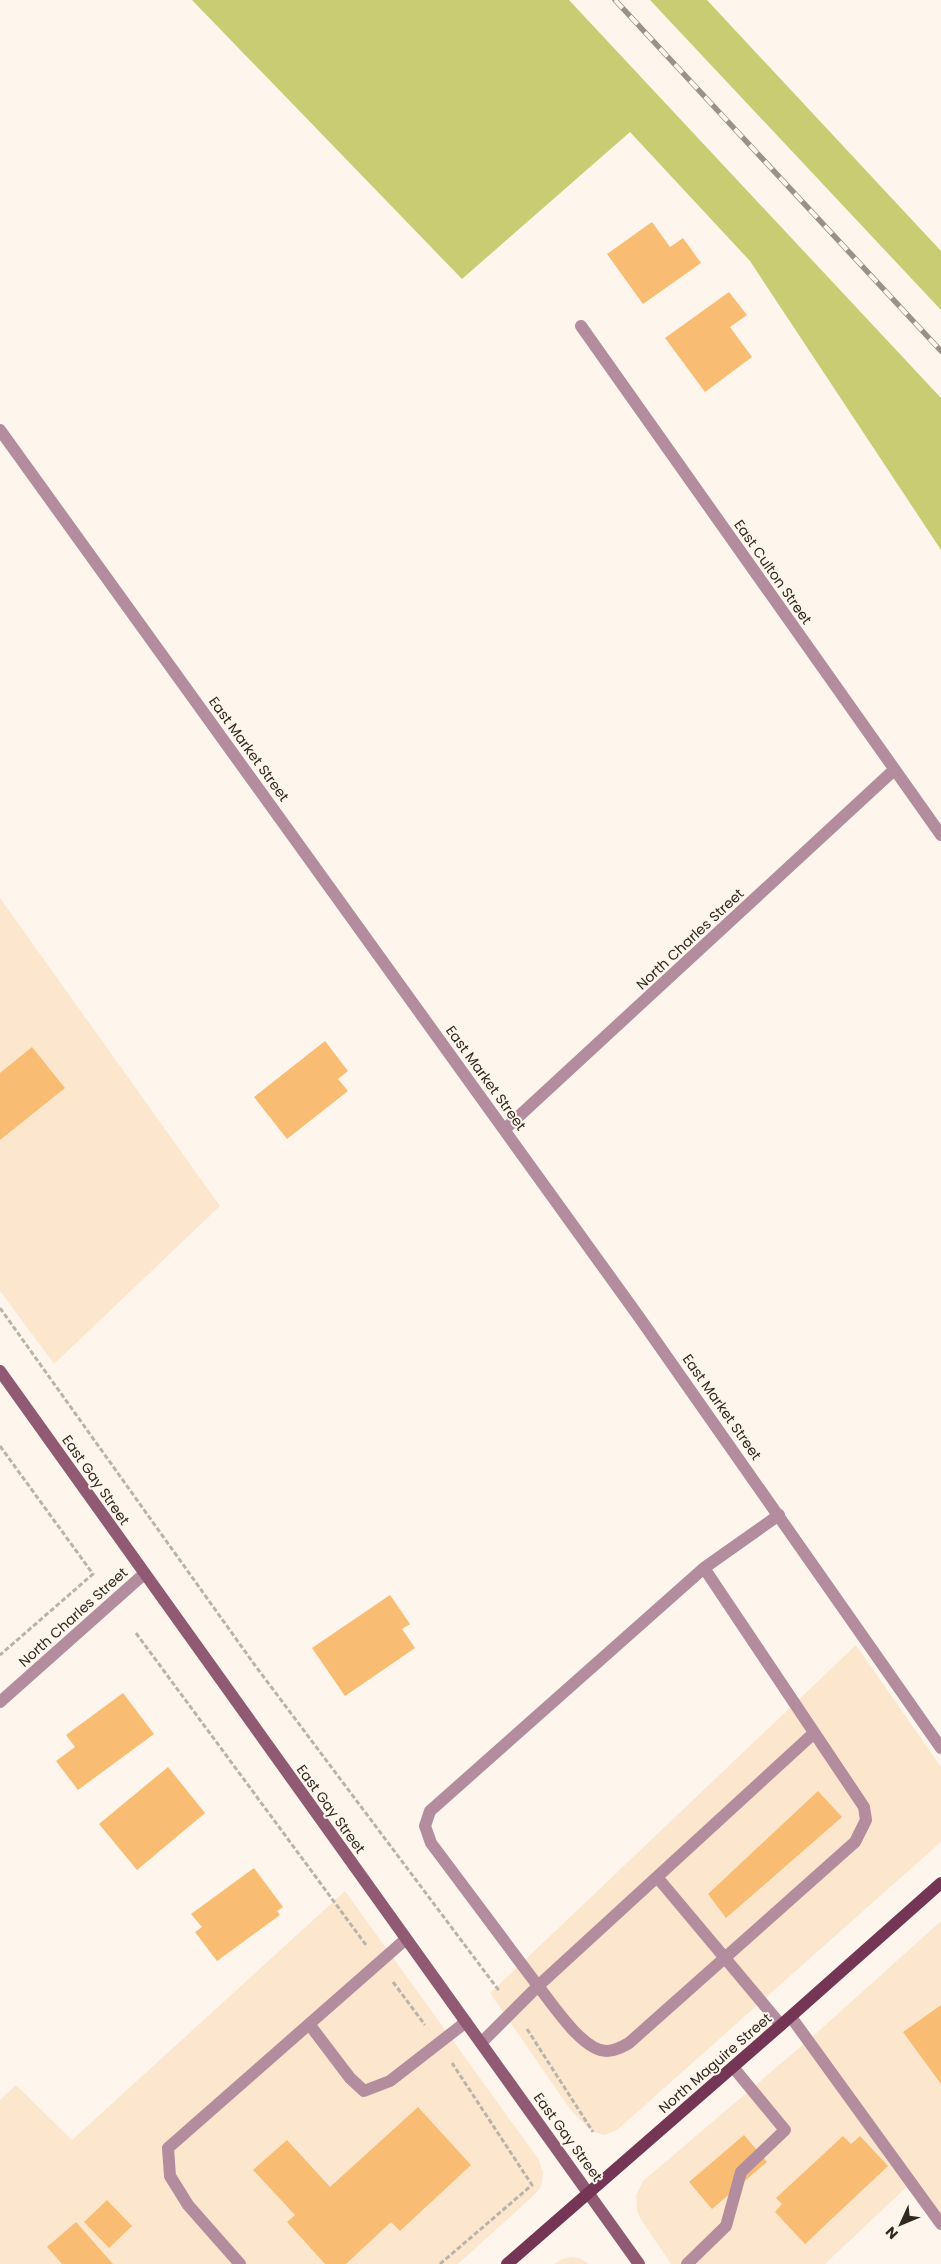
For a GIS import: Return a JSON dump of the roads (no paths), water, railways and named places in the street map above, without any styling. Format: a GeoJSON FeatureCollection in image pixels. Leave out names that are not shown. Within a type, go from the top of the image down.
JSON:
{"type":"FeatureCollection","features":[{"type":"Feature","properties":{"kind":"main road","name":"East Gay Street"},"geometry":{"type":"LineString","coordinates":[[0,1371],[640,2264]]}},
{"type":"Feature","properties":{"kind":"main road","name":"North Maguire Street"},"geometry":{"type":"LineString","coordinates":[[507,2264],[941,1883]]}},
{"type":"Feature","properties":{"kind":"street","name":"East Culton Street"},"geometry":{"type":"LineString","coordinates":[[581,326],[941,835]]}},
{"type":"Feature","properties":{"kind":"street","name":"East Market Street"},"geometry":{"type":"LineString","coordinates":[[0,430],[505,1130],[779,1515],[941,1748]]}},
{"type":"Feature","properties":{"kind":"street","name":"North Charles Street"},"geometry":{"type":"LineString","coordinates":[[505,1130],[894,770]]}},
{"type":"Feature","properties":{"kind":"street"},"geometry":{"type":"LineString","coordinates":[[704,1568],[864,1807],[866,1820],[854,1842],[629,2043],[619,2048],[605,2051],[589,2045],[577,2034],[538,1986],[432,1843],[425,1826],[430,1811],[704,1568],[779,1515]]}},
{"type":"Feature","properties":{"kind":"street","name":"North Charles Street"},"geometry":{"type":"LineString","coordinates":[[0,1702],[144,1574]]}},
{"type":"Feature","properties":{"kind":"street"},"geometry":{"type":"LineString","coordinates":[[481,2043],[538,1986],[814,1733]]}},
{"type":"Feature","properties":{"kind":"street"},"geometry":{"type":"LineString","coordinates":[[657,1876],[725,1957],[786,2021],[941,2224]]}},
{"type":"Feature","properties":{"kind":"street"},"geometry":{"type":"LineString","coordinates":[[240,2264],[188,2205],[170,2176],[168,2148],[406,1940]]}},
{"type":"Feature","properties":{"kind":"street"},"geometry":{"type":"LineString","coordinates":[[309,2024],[350,2078],[364,2091],[390,2081],[466,2022]]}},
{"type":"Feature","properties":{"kind":"street"},"geometry":{"type":"LineString","coordinates":[[687,2264],[726,2226],[741,2172],[785,2130],[733,2067]]}},
{"type":"Feature","properties":{"kind":"railway"},"geometry":{"type":"LineString","coordinates":[[615,0],[941,351]]}}]}
